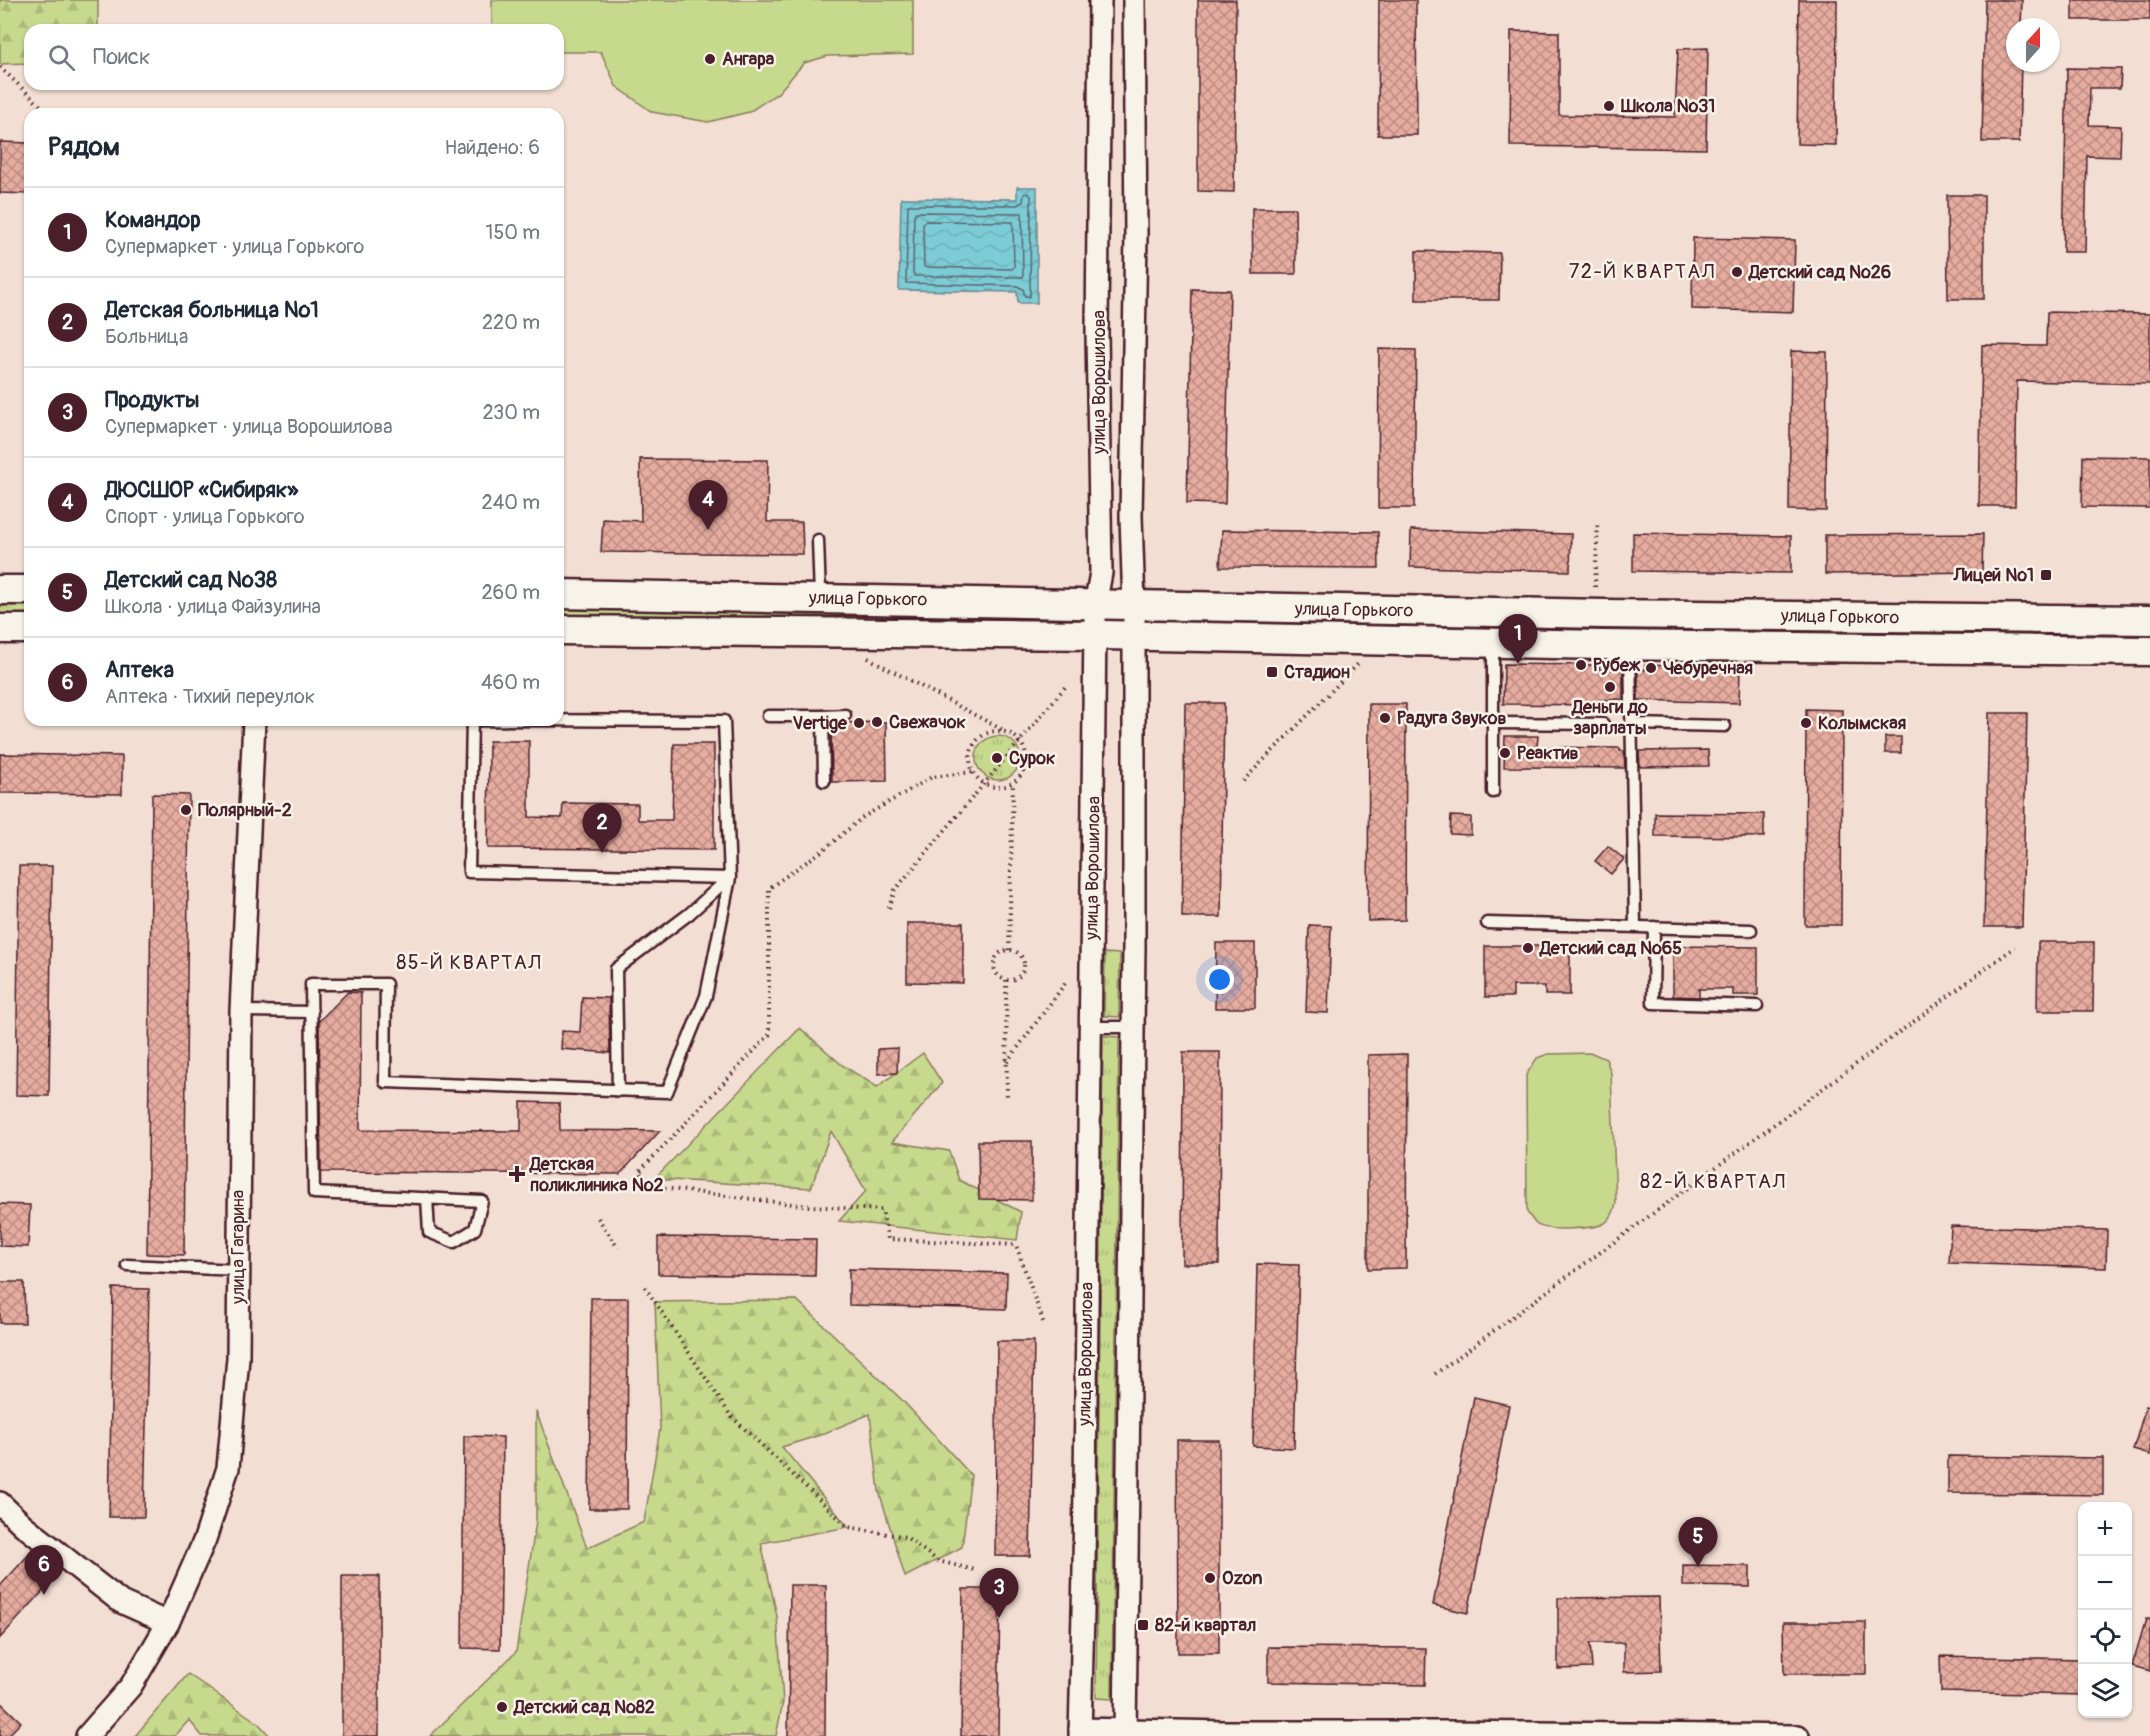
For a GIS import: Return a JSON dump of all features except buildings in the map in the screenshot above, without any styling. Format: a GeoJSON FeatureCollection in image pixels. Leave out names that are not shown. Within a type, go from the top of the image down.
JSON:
{"type":"FeatureCollection","features":[{"type":"Feature","properties":{"kind":"main road"},"geometry":{"type":"LineString","coordinates":[[0,590],[24,590]]}},
{"type":"Feature","properties":{"kind":"main road","name":"улица Горького"},"geometry":{"type":"LineString","coordinates":[[564,594],[1134,606],[2150,620]]}},
{"type":"Feature","properties":{"kind":"main road"},"geometry":{"type":"LineString","coordinates":[[0,629],[24,629]]}},
{"type":"Feature","properties":{"kind":"main road","name":"улица Горького"},"geometry":{"type":"LineString","coordinates":[[564,630],[1095,635],[1493,643],[2150,651]]}},
{"type":"Feature","properties":{"kind":"street","name":"улица Ворошилова"},"geometry":{"type":"LineString","coordinates":[[1080,1732],[1084,1570],[1095,605],[1101,573],[1097,333],[1100,0]]}},
{"type":"Feature","properties":{"kind":"street","name":"улица Ворошилова"},"geometry":{"type":"LineString","coordinates":[[1125,1733],[1134,934],[1134,606],[1131,516],[1136,235],[1134,0]]}},
{"type":"Feature","properties":{"kind":"street","name":"улица Гагарина"},"geometry":{"type":"LineString","coordinates":[[87,1736],[131,1686],[168,1623],[206,1539],[228,1468],[238,1358],[241,1011],[254,726]]}},
{"type":"Feature","properties":{"kind":"street"},"geometry":{"type":"LineString","coordinates":[[0,1503],[23,1524],[122,1602],[168,1623]]}},
{"type":"Feature","properties":{"kind":"street"},"geometry":{"type":"LineString","coordinates":[[1080,1732],[1798,1736]]}},
{"type":"Feature","properties":{"kind":"lane"},"geometry":{"type":"LineString","coordinates":[[818,540],[820,598]]}},
{"type":"Feature","properties":{"kind":"lane"},"geometry":{"type":"LineString","coordinates":[[1493,643],[1493,792]]}},
{"type":"Feature","properties":{"kind":"lane"},"geometry":{"type":"LineString","coordinates":[[1630,645],[1635,926]]}},
{"type":"Feature","properties":{"kind":"lane"},"geometry":{"type":"LineString","coordinates":[[768,716],[845,715]]}},
{"type":"Feature","properties":{"kind":"lane"},"geometry":{"type":"LineString","coordinates":[[824,716],[824,781]]}},
{"type":"Feature","properties":{"kind":"lane"},"geometry":{"type":"LineString","coordinates":[[427,1198],[429,1232],[454,1242],[475,1229],[483,1201],[427,1198],[314,1193],[311,984],[386,984],[385,1082],[618,1091],[667,1092],[706,996],[730,878],[724,721],[564,720]]}},
{"type":"Feature","properties":{"kind":"lane"},"geometry":{"type":"LineString","coordinates":[[1493,723],[1603,724]]}},
{"type":"Feature","properties":{"kind":"lane"},"geometry":{"type":"LineString","coordinates":[[1632,724],[1725,726]]}},
{"type":"Feature","properties":{"kind":"lane"},"geometry":{"type":"LineString","coordinates":[[472,726],[469,872],[730,878]]}},
{"type":"Feature","properties":{"kind":"lane"},"geometry":{"type":"LineString","coordinates":[[618,1091],[616,969],[689,914],[730,878]]}},
{"type":"Feature","properties":{"kind":"lane"},"geometry":{"type":"LineString","coordinates":[[1487,923],[1751,930]]}},
{"type":"Feature","properties":{"kind":"lane"},"geometry":{"type":"LineString","coordinates":[[1654,927],[1653,1003],[1757,1006]]}},
{"type":"Feature","properties":{"kind":"lane"},"geometry":{"type":"LineString","coordinates":[[241,1011],[312,1011]]}},
{"type":"Feature","properties":{"kind":"lane"},"geometry":{"type":"LineString","coordinates":[[1090,1027],[1132,1027]]}},
{"type":"Feature","properties":{"kind":"lane"},"geometry":{"type":"LineString","coordinates":[[127,1265],[238,1270]]}},
{"type":"Feature","properties":{"kind":"path"},"geometry":{"type":"LineString","coordinates":[[0,66],[24,90]]}},
{"type":"Feature","properties":{"kind":"path"},"geometry":{"type":"LineString","coordinates":[[24,90],[43,108]]}},
{"type":"Feature","properties":{"kind":"path"},"geometry":{"type":"LineString","coordinates":[[1595,587],[1598,521]]}},
{"type":"Feature","properties":{"kind":"path"},"geometry":{"type":"LineString","coordinates":[[862,654],[1008,732],[1019,741],[1025,751],[1024,769],[1013,783],[995,788],[977,780],[969,762],[970,753],[973,744],[988,732],[998,730],[1008,732]]}},
{"type":"Feature","properties":{"kind":"path"},"geometry":{"type":"LineString","coordinates":[[1243,781],[1363,659]]}},
{"type":"Feature","properties":{"kind":"path"},"geometry":{"type":"LineString","coordinates":[[889,908],[895,890],[1066,686]]}},
{"type":"Feature","properties":{"kind":"path"},"geometry":{"type":"LineString","coordinates":[[972,771],[932,777],[863,817],[822,851],[769,888],[769,1035],[639,1172],[654,1187],[809,1206],[882,1210],[888,1239],[1016,1245],[1044,1324]]}},
{"type":"Feature","properties":{"kind":"path"},"geometry":{"type":"LineString","coordinates":[[1009,950],[1013,783]]}},
{"type":"Feature","properties":{"kind":"path"},"geometry":{"type":"LineString","coordinates":[[1435,1374],[2014,948]]}},
{"type":"Feature","properties":{"kind":"path"},"geometry":{"type":"LineString","coordinates":[[1009,950],[1022,957],[1024,967],[1023,972],[1016,979],[1006,980],[998,975],[994,966],[997,957],[1009,950]]}},
{"type":"Feature","properties":{"kind":"path"},"geometry":{"type":"LineString","coordinates":[[1006,980],[1007,1100]]}},
{"type":"Feature","properties":{"kind":"path"},"geometry":{"type":"LineString","coordinates":[[1006,1063],[1067,981]]}},
{"type":"Feature","properties":{"kind":"path"},"geometry":{"type":"LineString","coordinates":[[598,1218],[618,1248]]}},
{"type":"Feature","properties":{"kind":"path"},"geometry":{"type":"LineString","coordinates":[[645,1287],[731,1416],[848,1527],[906,1537],[938,1562],[975,1570]]}},
{"type":"Feature","properties":{"kind":"green space"},"geometry":{"type":"Polygon","coordinates":[[[0,0],[98,0],[98,24],[24,24],[24,63],[0,64],[0,0]]]}},
{"type":"Feature","properties":{"kind":"green space","name":"Ангара"},"geometry":{"type":"Polygon","coordinates":[[[492,0],[913,0],[913,54],[828,56],[804,63],[778,93],[749,112],[708,122],[652,112],[616,86],[601,52],[564,52],[564,24],[492,24],[492,0]]]}},
{"type":"Feature","properties":{"kind":"green space"},"geometry":{"type":"Polygon","coordinates":[[[0,601],[24,601],[24,619],[0,618],[0,601]]]}},
{"type":"Feature","properties":{"kind":"green space"},"geometry":{"type":"Polygon","coordinates":[[[564,604],[874,612],[852,622],[564,621],[564,604]]]}},
{"type":"Feature","properties":{"kind":"green space"},"geometry":{"type":"Polygon","coordinates":[[[1179,616],[1592,623],[1591,635],[1178,629],[1179,616]]]}},
{"type":"Feature","properties":{"kind":"green space"},"geometry":{"type":"Polygon","coordinates":[[[1610,624],[2150,630],[2135,641],[1609,635],[1610,624]]]}},
{"type":"Feature","properties":{"kind":"green space"},"geometry":{"type":"Polygon","coordinates":[[[998,736],[1007,737],[1014,742],[1019,749],[1019,767],[1014,774],[1007,779],[998,780],[989,779],[982,774],[977,767],[976,758],[977,749],[982,742],[989,737],[998,736]]]}},
{"type":"Feature","properties":{"kind":"green space"},"geometry":{"type":"Polygon","coordinates":[[[1105,953],[1120,954],[1119,1017],[1104,1016],[1105,953]]]}},
{"type":"Feature","properties":{"kind":"green space"},"geometry":{"type":"Polygon","coordinates":[[[800,1028],[842,1065],[877,1087],[923,1053],[942,1083],[892,1142],[949,1151],[959,1180],[1021,1212],[1017,1240],[839,1221],[866,1191],[831,1131],[811,1188],[654,1179],[800,1028]]]}},
{"type":"Feature","properties":{"kind":"green space"},"geometry":{"type":"Polygon","coordinates":[[[1103,1036],[1119,1037],[1112,1699],[1096,1698],[1103,1036]]]}},
{"type":"Feature","properties":{"kind":"green space"},"geometry":{"type":"Polygon","coordinates":[[[1592,1053],[1606,1059],[1611,1073],[1616,1203],[1609,1219],[1600,1225],[1570,1229],[1541,1226],[1536,1224],[1527,1212],[1526,1075],[1537,1058],[1548,1054],[1592,1053]]]}},
{"type":"Feature","properties":{"kind":"green space"},"geometry":{"type":"Polygon","coordinates":[[[797,1300],[903,1401],[971,1475],[962,1547],[905,1577],[879,1491],[870,1414],[820,1435],[782,1447],[848,1527],[761,1543],[777,1616],[783,1702],[776,1736],[430,1736],[516,1652],[536,1521],[536,1411],[587,1548],[644,1522],[660,1429],[655,1302],[797,1300]]]}},
{"type":"Feature","properties":{"kind":"green space"},"geometry":{"type":"Polygon","coordinates":[[[188,1674],[258,1723],[270,1736],[202,1736],[189,1720],[175,1736],[135,1736],[188,1674]]]}},
{"type":"Feature","properties":{"kind":"water"},"geometry":{"type":"Polygon","coordinates":[[[1017,187],[1037,187],[1037,303],[1018,303],[1017,292],[899,290],[901,198],[1017,199],[1017,187]]]}},
{"type":"Feature","properties":{"kind":"place","name":"Ангара"},"geometry":{"type":"Point","coordinates":[710,59]}},
{"type":"Feature","properties":{"kind":"place","name":"Школа №31"},"geometry":{"type":"Point","coordinates":[1609,106]}},
{"type":"Feature","properties":{"kind":"place","name":"Детский сад №26"},"geometry":{"type":"Point","coordinates":[1737,272]}},
{"type":"Feature","properties":{"kind":"place","name":"ДЮСШОР «Сибиряк»"},"geometry":{"type":"Point","coordinates":[708,530]}},
{"type":"Feature","properties":{"kind":"place","name":"Лицей №1"},"geometry":{"type":"Point","coordinates":[2046,575]}},
{"type":"Feature","properties":{"kind":"place","name":"Командор"},"geometry":{"type":"Point","coordinates":[1518,664]}},
{"type":"Feature","properties":{"kind":"place","name":"Рубеж"},"geometry":{"type":"Point","coordinates":[1581,665]}},
{"type":"Feature","properties":{"kind":"place","name":"Чебуречная"},"geometry":{"type":"Point","coordinates":[1651,668]}},
{"type":"Feature","properties":{"kind":"place","name":"Стадион"},"geometry":{"type":"Point","coordinates":[1272,672]}},
{"type":"Feature","properties":{"kind":"place","name":"Деньги до зарплаты"},"geometry":{"type":"Point","coordinates":[1610,687]}},
{"type":"Feature","properties":{"kind":"place","name":"Радуга Звуков"},"geometry":{"type":"Point","coordinates":[1385,718]}},
{"type":"Feature","properties":{"kind":"place","name":"Свежачок"},"geometry":{"type":"Point","coordinates":[877,722]}},
{"type":"Feature","properties":{"kind":"place","name":"Vertige"},"geometry":{"type":"Point","coordinates":[859,723]}},
{"type":"Feature","properties":{"kind":"place","name":"Колымская"},"geometry":{"type":"Point","coordinates":[1806,723]}},
{"type":"Feature","properties":{"kind":"place","name":"Реактив"},"geometry":{"type":"Point","coordinates":[1505,753]}},
{"type":"Feature","properties":{"kind":"place","name":"Сурок"},"geometry":{"type":"Point","coordinates":[997,758]}},
{"type":"Feature","properties":{"kind":"place","name":"Полярный-2"},"geometry":{"type":"Point","coordinates":[186,810]}},
{"type":"Feature","properties":{"kind":"place","name":"Детская больница №1"},"geometry":{"type":"Point","coordinates":[602,853]}},
{"type":"Feature","properties":{"kind":"place","name":"Детский сад №65"},"geometry":{"type":"Point","coordinates":[1528,948]}},
{"type":"Feature","properties":{"kind":"place","name":"Детская поликлиника №2"},"geometry":{"type":"Point","coordinates":[517,1174]}},
{"type":"Feature","properties":{"kind":"place","name":"Детский сад №38"},"geometry":{"type":"Point","coordinates":[1698,1567]}},
{"type":"Feature","properties":{"kind":"place","name":"Ozon"},"geometry":{"type":"Point","coordinates":[1210,1578]}},
{"type":"Feature","properties":{"kind":"place","name":"Аптека"},"geometry":{"type":"Point","coordinates":[44,1595]}},
{"type":"Feature","properties":{"kind":"place","name":"Продукты"},"geometry":{"type":"Point","coordinates":[999,1618]}},
{"type":"Feature","properties":{"kind":"place","name":"82-й квартал"},"geometry":{"type":"Point","coordinates":[1143,1625]}},
{"type":"Feature","properties":{"kind":"place","name":"Детский сад №82"},"geometry":{"type":"Point","coordinates":[502,1707]}},
{"type":"Feature","properties":{"kind":"district","name":"72-Й КВАРТАЛ"},"geometry":{"type":"Point","coordinates":[1642,271]}},
{"type":"Feature","properties":{"kind":"district","name":"85-Й КВАРТАЛ"},"geometry":{"type":"Point","coordinates":[469,962]}},
{"type":"Feature","properties":{"kind":"district","name":"82-Й КВАРТАЛ"},"geometry":{"type":"Point","coordinates":[1713,1181]}}]}
